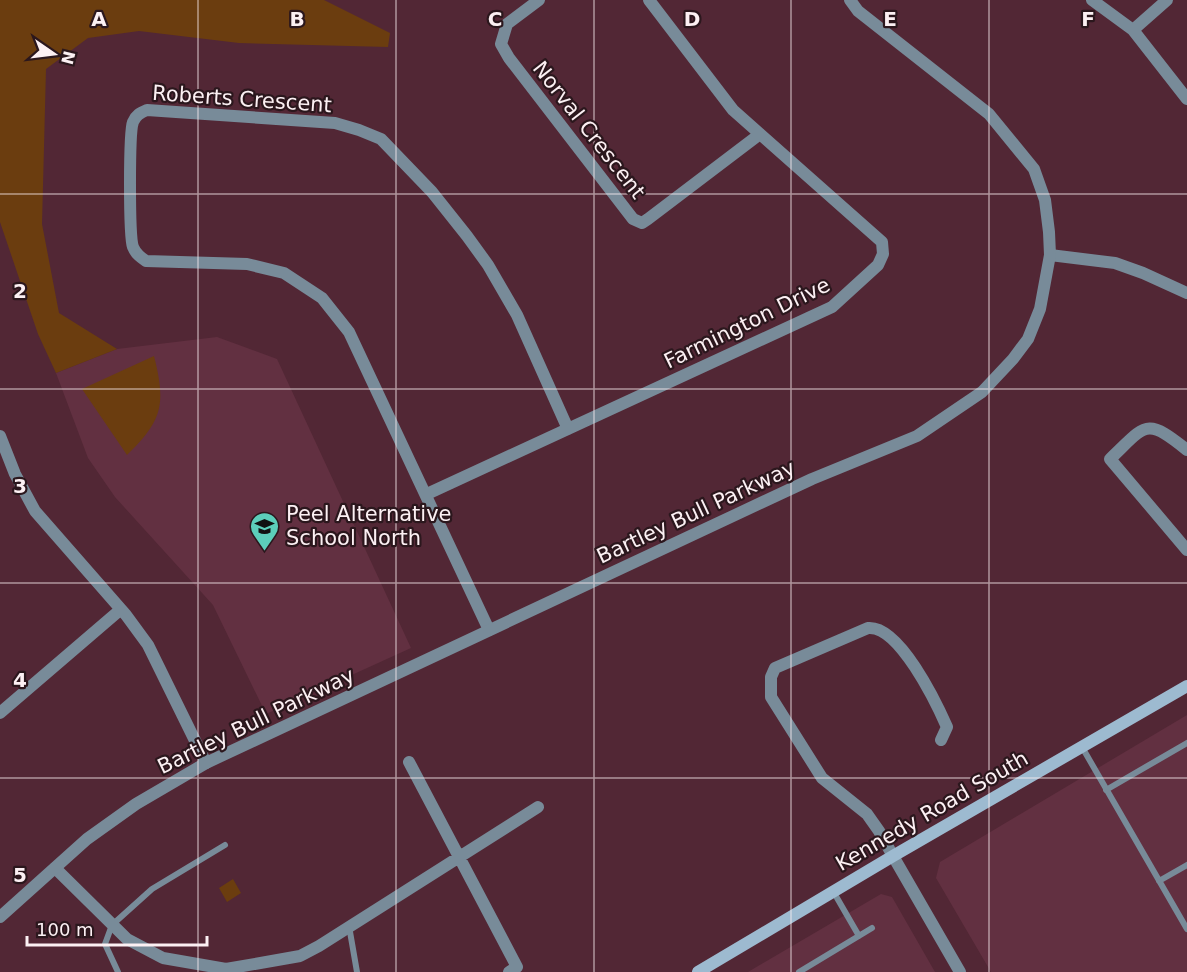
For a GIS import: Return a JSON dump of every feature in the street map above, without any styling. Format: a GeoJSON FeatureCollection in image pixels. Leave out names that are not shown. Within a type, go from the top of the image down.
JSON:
{"type":"FeatureCollection","features":[{"type":"Feature","properties":{"kind":"main road","name":"Kennedy Road South"},"geometry":{"type":"LineString","coordinates":[[698,972],[892,856],[1187,686]]}},
{"type":"Feature","properties":{"kind":"street","name":"Norval Crescent"},"geometry":{"type":"LineString","coordinates":[[539,0],[507,24],[501,44],[509,58],[633,219],[642,223],[648,219],[760,134]]}},
{"type":"Feature","properties":{"kind":"street","name":"Farmington Drive"},"geometry":{"type":"LineString","coordinates":[[427,494],[832,307],[878,266],[883,254],[882,242],[733,110],[649,0]]}},
{"type":"Feature","properties":{"kind":"street","name":"Bartley Bull Parkway"},"geometry":{"type":"LineString","coordinates":[[0,917],[87,839],[136,804],[206,763],[837,468],[917,436],[982,392],[1013,359],[1028,339],[1040,309],[1050,255],[1045,200],[1034,169],[989,114],[867,18],[850,0]]}},
{"type":"Feature","properties":{"kind":"street"},"geometry":{"type":"LineString","coordinates":[[1092,0],[1132,30],[1187,99]]}},
{"type":"Feature","properties":{"kind":"street"},"geometry":{"type":"LineString","coordinates":[[1132,30],[1167,0]]}},
{"type":"Feature","properties":{"kind":"street","name":"Roberts Crescent"},"geometry":{"type":"LineString","coordinates":[[489,630],[349,332],[322,298],[284,273],[247,264],[146,261],[138,255],[133,246],[131,231],[131,140],[132,123],[138,114],[147,110],[335,123],[381,139],[432,192],[489,265],[517,315],[568,429]]}},
{"type":"Feature","properties":{"kind":"street"},"geometry":{"type":"LineString","coordinates":[[1050,255],[1115,263],[1187,293]]}},
{"type":"Feature","properties":{"kind":"street"},"geometry":{"type":"LineString","coordinates":[[1187,450],[1162,430],[1146,428],[1137,433],[1110,459],[1187,549]]}},
{"type":"Feature","properties":{"kind":"street"},"geometry":{"type":"LineString","coordinates":[[0,436],[15,474],[35,511],[148,645],[206,763]]}},
{"type":"Feature","properties":{"kind":"street"},"geometry":{"type":"LineString","coordinates":[[0,713],[120,610]]}},
{"type":"Feature","properties":{"kind":"street"},"geometry":{"type":"LineString","coordinates":[[941,740],[947,727],[932,693],[893,638],[874,627],[775,668],[771,676],[771,697],[822,778],[867,814],[960,972]]}},
{"type":"Feature","properties":{"kind":"street"},"geometry":{"type":"LineString","coordinates":[[409,762],[517,966],[509,972]]}},
{"type":"Feature","properties":{"kind":"street"},"geometry":{"type":"LineString","coordinates":[[55,868],[127,939],[163,958],[226,971],[300,956],[538,807]]}},
{"type":"Feature","properties":{"kind":"lane"},"geometry":{"type":"LineString","coordinates":[[1106,790],[1187,743]]}},
{"type":"Feature","properties":{"kind":"lane"},"geometry":{"type":"LineString","coordinates":[[1082,747],[1187,929]]}},
{"type":"Feature","properties":{"kind":"lane"},"geometry":{"type":"LineString","coordinates":[[118,972],[105,944],[112,925],[152,889],[225,845]]}},
{"type":"Feature","properties":{"kind":"lane"},"geometry":{"type":"LineString","coordinates":[[1159,881],[1187,865]]}},
{"type":"Feature","properties":{"kind":"lane"},"geometry":{"type":"LineString","coordinates":[[833,891],[859,936]]}},
{"type":"Feature","properties":{"kind":"lane"},"geometry":{"type":"LineString","coordinates":[[349,926],[357,972]]}},
{"type":"Feature","properties":{"kind":"lane"},"geometry":{"type":"LineString","coordinates":[[799,972],[872,928]]}},
{"type":"Feature","properties":{"kind":"shaded area"},"geometry":{"type":"Polygon","coordinates":[[[0,0],[324,0],[390,33],[388,47],[239,43],[139,31],[88,38],[46,69],[42,224],[59,313],[117,349],[56,373],[38,334],[0,222],[0,0]]]}},
{"type":"Feature","properties":{"kind":"shaded area","name":"Peel Alternative School North"},"geometry":{"type":"Polygon","coordinates":[[[217,337],[277,359],[411,648],[266,714],[213,605],[115,497],[88,458],[56,373],[117,349],[217,337]]]}},
{"type":"Feature","properties":{"kind":"shaded area"},"geometry":{"type":"Polygon","coordinates":[[[154,356],[160,387],[155,421],[127,455],[82,389],[154,356]]]}},
{"type":"Feature","properties":{"kind":"shaded area"},"geometry":{"type":"Polygon","coordinates":[[[1187,715],[1187,972],[991,972],[936,878],[940,862],[1187,715]]]}},
{"type":"Feature","properties":{"kind":"shaded area"},"geometry":{"type":"Polygon","coordinates":[[[233,879],[241,893],[227,902],[219,888],[233,879]]]}},
{"type":"Feature","properties":{"kind":"shaded area"},"geometry":{"type":"Polygon","coordinates":[[[881,894],[892,897],[935,972],[748,972],[881,894]]]}},
{"type":"Feature","properties":{"kind":"place","name":"Peel Alternative School North"},"geometry":{"type":"Point","coordinates":[265,552]}}]}
